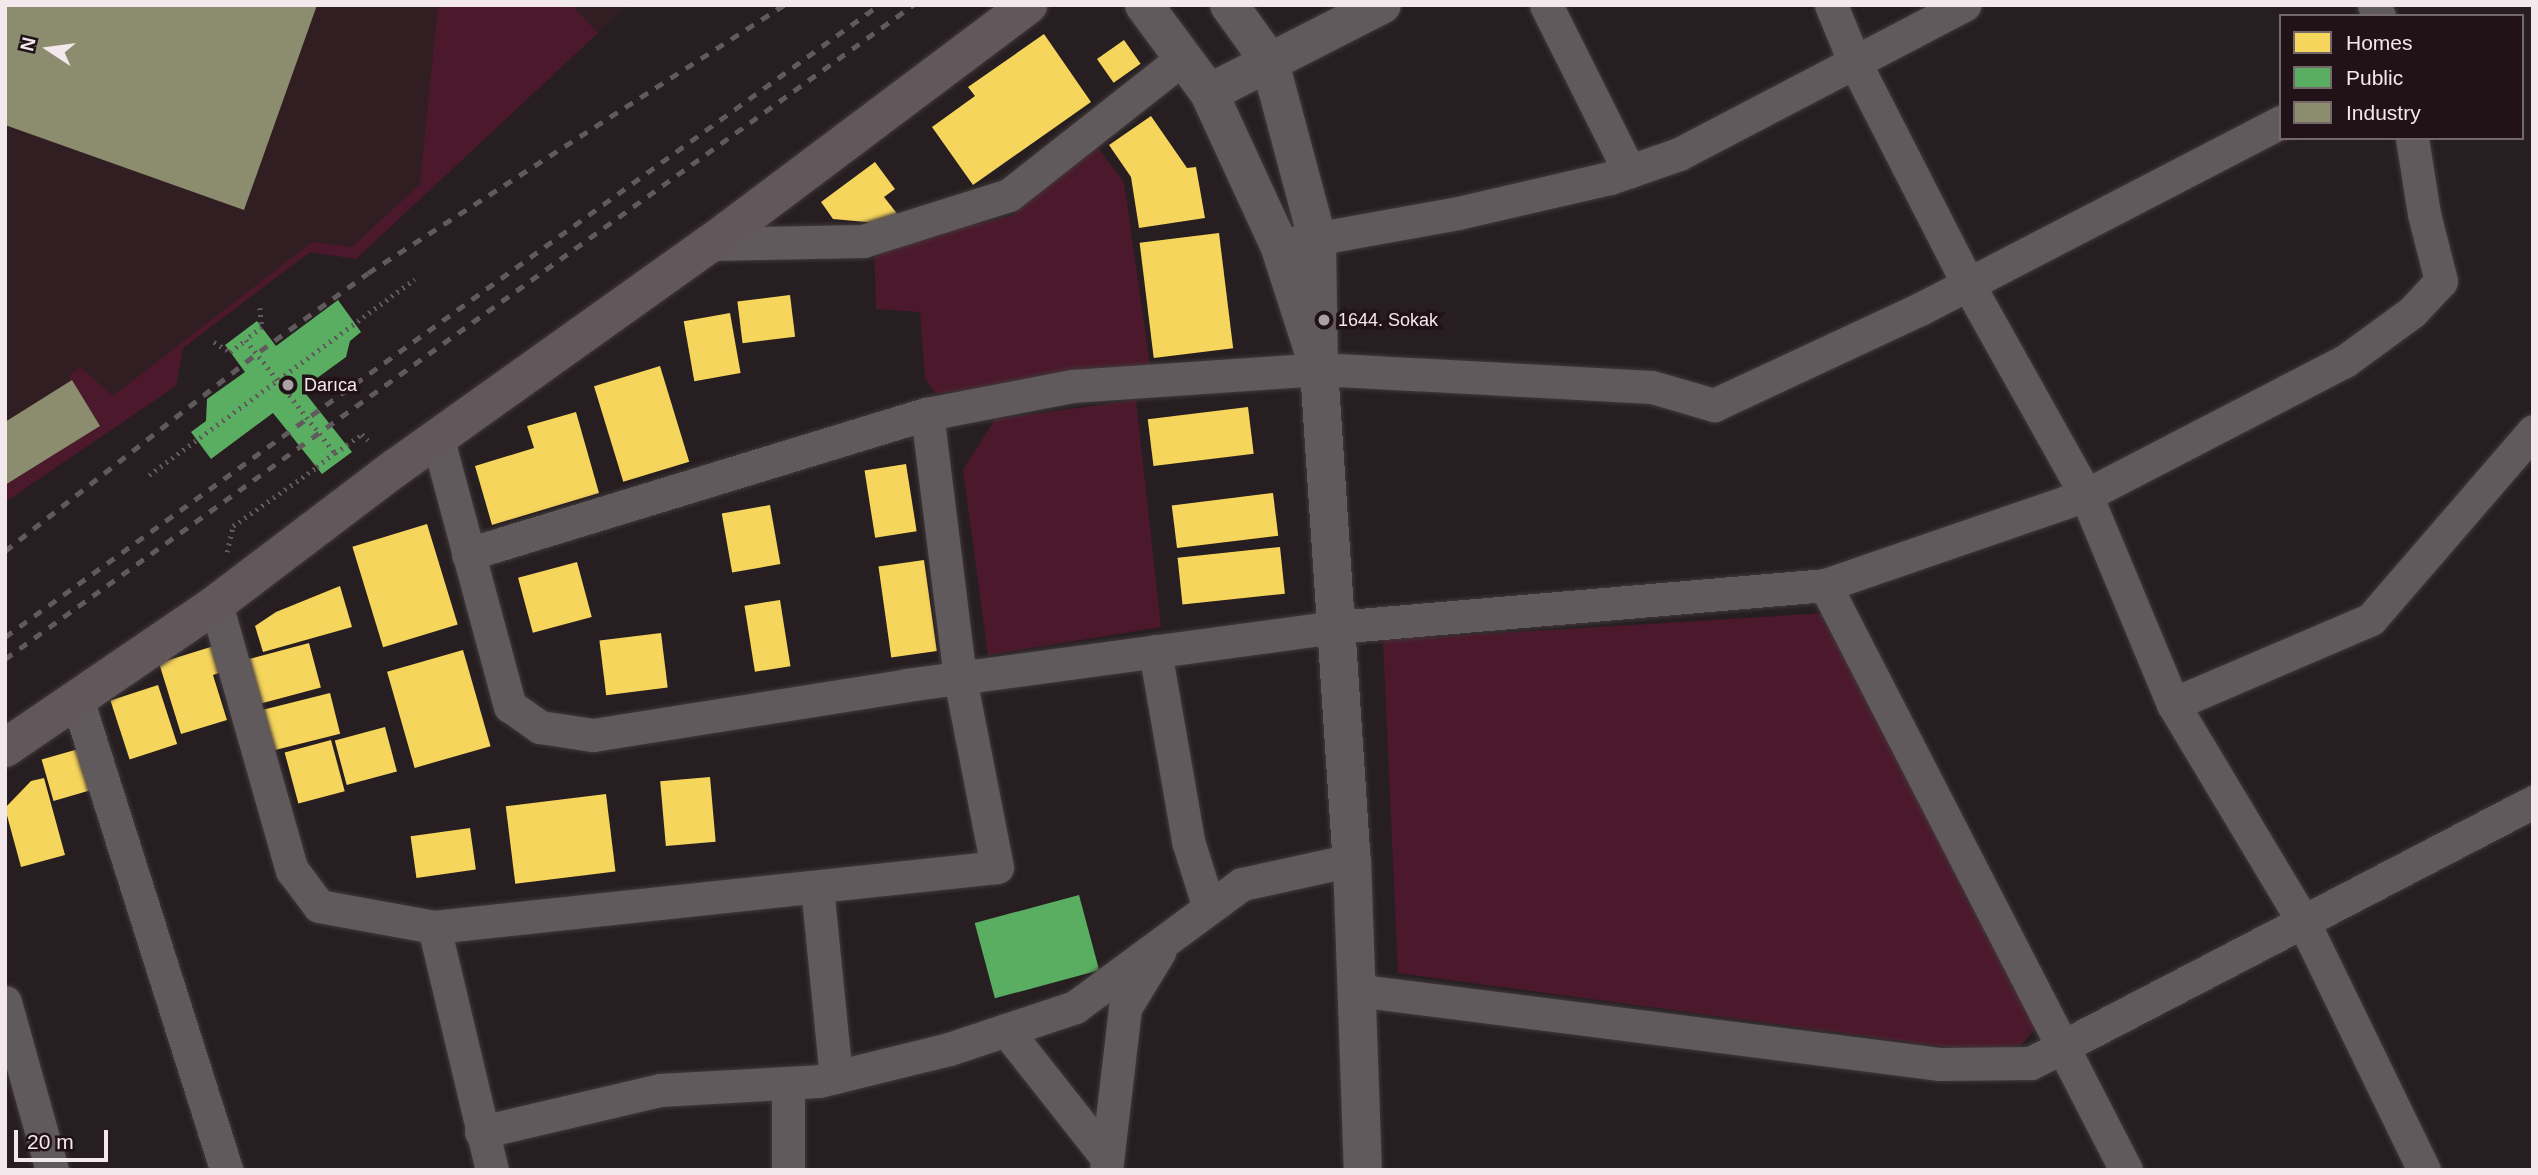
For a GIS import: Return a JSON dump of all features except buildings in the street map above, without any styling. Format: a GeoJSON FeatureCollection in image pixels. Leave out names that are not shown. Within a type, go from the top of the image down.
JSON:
{"type":"FeatureCollection","features":[{"type":"Feature","properties":{"kind":"main road"},"geometry":{"type":"LineString","coordinates":[[5,748],[216,604],[710,244],[1028,5]]}},
{"type":"Feature","properties":{"kind":"street"},"geometry":{"type":"LineString","coordinates":[[1144,5],[1209,93],[1279,245],[1319,369]]}},
{"type":"Feature","properties":{"kind":"street"},"geometry":{"type":"LineString","coordinates":[[1229,5],[1270,62],[1317,238],[1319,369],[1352,860],[1363,1170]]}},
{"type":"Feature","properties":{"kind":"street"},"geometry":{"type":"LineString","coordinates":[[1209,93],[1382,5]]}},
{"type":"Feature","properties":{"kind":"street"},"geometry":{"type":"LineString","coordinates":[[1546,5],[1629,171]]}},
{"type":"Feature","properties":{"kind":"street"},"geometry":{"type":"LineString","coordinates":[[1831,5],[1854,61],[1968,284],[2086,495],[2173,704],[2303,922],[2424,1170]]}},
{"type":"Feature","properties":{"kind":"street"},"geometry":{"type":"LineString","coordinates":[[1279,245],[1458,213],[1629,171],[1679,154],[1964,5]]}},
{"type":"Feature","properties":{"kind":"street"},"geometry":{"type":"LineString","coordinates":[[710,244],[863,241],[1009,195],[1183,58]]}},
{"type":"Feature","properties":{"kind":"street"},"geometry":{"type":"LineString","coordinates":[[468,554],[927,414],[1072,386],[1319,369],[1653,387],[1714,405],[1968,284],[2279,122]]}},
{"type":"Feature","properties":{"kind":"street"},"geometry":{"type":"LineString","coordinates":[[438,440],[510,706],[540,727],[593,735],[960,678],[1336,627],[1825,584],[2086,495],[2345,360],[2413,312],[2441,281],[2424,214],[2412,140]]}},
{"type":"Feature","properties":{"kind":"street"},"geometry":{"type":"LineString","coordinates":[[216,604],[292,870],[319,906],[434,927],[997,867],[960,678],[927,414]]}},
{"type":"Feature","properties":{"kind":"street"},"geometry":{"type":"LineString","coordinates":[[2173,704],[2371,619],[2533,431]]}},
{"type":"Feature","properties":{"kind":"street"},"geometry":{"type":"LineString","coordinates":[[1825,584],[2060,1048],[2126,1170]]}},
{"type":"Feature","properties":{"kind":"street"},"geometry":{"type":"LineString","coordinates":[[1155,651],[1188,841],[1209,908]]}},
{"type":"Feature","properties":{"kind":"street"},"geometry":{"type":"LineString","coordinates":[[77,699],[226,1170]]}},
{"type":"Feature","properties":{"kind":"street"},"geometry":{"type":"LineString","coordinates":[[1355,990],[1940,1064],[2031,1063],[2303,922],[2530,809]]}},
{"type":"Feature","properties":{"kind":"street"},"geometry":{"type":"LineString","coordinates":[[481,1132],[660,1090],[788,1083],[836,1077],[1006,1030],[1075,1007],[1242,884],[1352,860]]}},
{"type":"Feature","properties":{"kind":"street"},"geometry":{"type":"LineString","coordinates":[[817,887],[836,1077]]}},
{"type":"Feature","properties":{"kind":"street"},"geometry":{"type":"LineString","coordinates":[[434,927],[492,1170]]}},
{"type":"Feature","properties":{"kind":"street"},"geometry":{"type":"LineString","coordinates":[[1107,1164],[1125,1008],[1166,940]]}},
{"type":"Feature","properties":{"kind":"street"},"geometry":{"type":"LineString","coordinates":[[5,1002],[52,1170]]}},
{"type":"Feature","properties":{"kind":"street"},"geometry":{"type":"LineString","coordinates":[[1006,1030],[1107,1164]]}},
{"type":"Feature","properties":{"kind":"street"},"geometry":{"type":"LineString","coordinates":[[788,1083],[788,1170]]}},
{"type":"Feature","properties":{"kind":"path"},"geometry":{"type":"LineString","coordinates":[[149,475],[415,279]]}},
{"type":"Feature","properties":{"kind":"path"},"geometry":{"type":"LineString","coordinates":[[214,342],[230,352],[262,327],[260,308]]}},
{"type":"Feature","properties":{"kind":"path"},"geometry":{"type":"LineString","coordinates":[[246,340],[335,453]]}},
{"type":"Feature","properties":{"kind":"path"},"geometry":{"type":"LineString","coordinates":[[258,511],[347,445]]}},
{"type":"Feature","properties":{"kind":"shaded area"},"geometry":{"type":"Polygon","coordinates":[[[5,5],[628,5],[356,259],[310,252],[183,348],[176,386],[5,502],[5,5]]]}},
{"type":"Feature","properties":{"kind":"shaded area"},"geometry":{"type":"Polygon","coordinates":[[[438,5],[571,5],[598,33],[356,259],[310,252],[183,348],[176,386],[5,502],[5,485],[100,426],[69,376],[80,367],[113,396],[312,242],[352,247],[420,184],[438,5]]]}},
{"type":"Feature","properties":{"kind":"shaded area"},"geometry":{"type":"Polygon","coordinates":[[[1095,144],[1124,182],[1150,365],[936,394],[925,379],[920,312],[876,309],[874,247],[1012,216],[1095,144]]]}},
{"type":"Feature","properties":{"kind":"shaded area"},"geometry":{"type":"Polygon","coordinates":[[[1136,400],[1161,627],[988,655],[963,470],[995,419],[1136,400]]]}},
{"type":"Feature","properties":{"kind":"shaded area"},"geometry":{"type":"Polygon","coordinates":[[[1829,613],[2038,1026],[2021,1045],[1962,1049],[1398,973],[1383,640],[1829,613]]]}},
{"type":"Feature","properties":{"kind":"railway"},"geometry":{"type":"LineString","coordinates":[[5,551],[260,351],[368,273],[784,5]]}},
{"type":"Feature","properties":{"kind":"railway"},"geometry":{"type":"LineString","coordinates":[[5,637],[879,5]]}},
{"type":"Feature","properties":{"kind":"railway"},"geometry":{"type":"LineString","coordinates":[[5,659],[913,5]]}},
{"type":"Feature","properties":{"kind":"place","name":"1644. Sokak"},"geometry":{"type":"Point","coordinates":[1324,320]}},
{"type":"Feature","properties":{"kind":"place","name":"Darıca"},"geometry":{"type":"Point","coordinates":[288,385]}}]}
